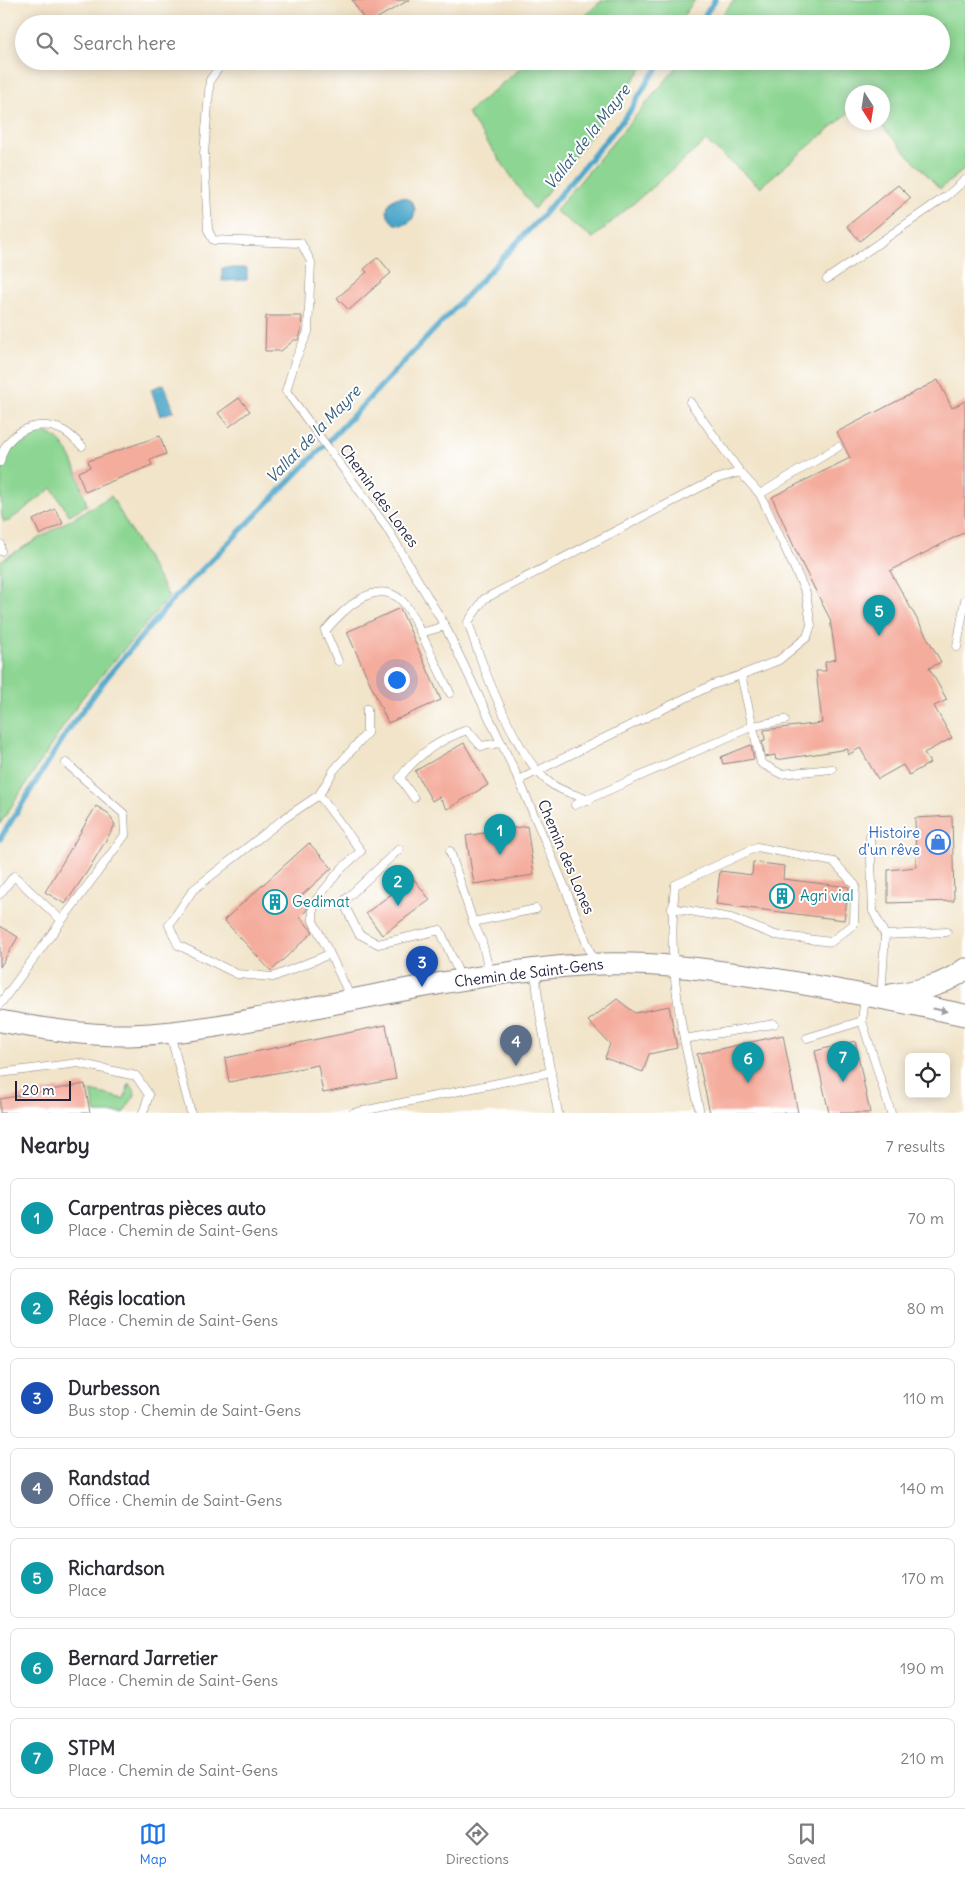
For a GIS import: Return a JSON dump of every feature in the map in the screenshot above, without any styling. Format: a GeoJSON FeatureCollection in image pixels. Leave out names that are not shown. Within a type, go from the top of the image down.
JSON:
{"type":"FeatureCollection","features":[{"type":"Feature","properties":{"kind":"main road","name":"Chemin de Saint-Gens"},"geometry":{"type":"LineString","coordinates":[[0,1021],[39,1028],[87,1033],[131,1035],[170,1032],[218,1026],[462,980],[535,969],[595,964],[672,965],[743,974],[873,996],[965,1015]]}},
{"type":"Feature","properties":{"kind":"main road","name":"Chemin de Saint-Gens"},"geometry":{"type":"LineString","coordinates":[[873,996],[925,989],[942,983],[965,969]]}},
{"type":"Feature","properties":{"kind":"lane","name":"Chemin des Lones"},"geometry":{"type":"LineString","coordinates":[[217,70],[210,80],[204,154],[208,230],[213,240],[301,243],[311,262],[308,332],[295,361],[286,391],[318,437],[387,528],[445,626],[519,780],[595,964]]}},
{"type":"Feature","properties":{"kind":"lane"},"geometry":{"type":"LineString","coordinates":[[827,279],[948,195],[965,180]]}},
{"type":"Feature","properties":{"kind":"lane"},"geometry":{"type":"LineString","coordinates":[[519,780],[712,685],[779,660],[808,637],[811,625],[806,593],[760,494],[740,472],[690,402]]}},
{"type":"Feature","properties":{"kind":"lane"},"geometry":{"type":"LineString","coordinates":[[0,462],[2,452],[14,436],[28,427],[46,425],[65,431],[82,446]]}},
{"type":"Feature","properties":{"kind":"lane"},"geometry":{"type":"LineString","coordinates":[[760,494],[838,447]]}},
{"type":"Feature","properties":{"kind":"lane"},"geometry":{"type":"LineString","coordinates":[[589,800],[551,784],[537,771],[494,690],[481,661],[468,622],[484,599],[716,479],[740,472]]}},
{"type":"Feature","properties":{"kind":"lane"},"geometry":{"type":"LineString","coordinates":[[338,661],[325,631],[339,615],[371,593],[390,592],[403,601],[450,693]]}},
{"type":"Feature","properties":{"kind":"lane"},"geometry":{"type":"LineString","coordinates":[[958,647],[965,600]]}},
{"type":"Feature","properties":{"kind":"lane"},"geometry":{"type":"LineString","coordinates":[[421,633],[445,626]]}},
{"type":"Feature","properties":{"kind":"lane"},"geometry":{"type":"LineString","coordinates":[[741,674],[761,763],[781,774],[832,769]]}},
{"type":"Feature","properties":{"kind":"lane"},"geometry":{"type":"LineString","coordinates":[[330,954],[273,977],[237,974],[178,945],[169,925],[193,890],[282,820],[319,795],[334,770],[367,733],[367,709]]}},
{"type":"Feature","properties":{"kind":"lane"},"geometry":{"type":"LineString","coordinates":[[575,805],[753,726],[785,720]]}},
{"type":"Feature","properties":{"kind":"lane"},"geometry":{"type":"LineString","coordinates":[[414,798],[400,778],[410,763],[453,735],[466,730],[481,746],[500,743]]}},
{"type":"Feature","properties":{"kind":"lane"},"geometry":{"type":"LineString","coordinates":[[0,1004],[125,835],[124,814],[66,762]]}},
{"type":"Feature","properties":{"kind":"lane"},"geometry":{"type":"LineString","coordinates":[[319,795],[361,851],[340,870],[313,904],[313,921],[352,1000]]}},
{"type":"Feature","properties":{"kind":"lane"},"geometry":{"type":"LineString","coordinates":[[870,835],[873,911],[885,936],[873,996],[862,1022],[891,1113]]}},
{"type":"Feature","properties":{"kind":"lane"},"geometry":{"type":"LineString","coordinates":[[672,908],[731,918],[775,936],[831,942],[854,924],[856,885],[834,862],[757,847],[675,885],[672,908],[672,965],[684,1039],[700,1113]]}},
{"type":"Feature","properties":{"kind":"lane"},"geometry":{"type":"LineString","coordinates":[[399,850],[343,902],[359,934],[378,944],[440,930],[462,980]]}},
{"type":"Feature","properties":{"kind":"lane"},"geometry":{"type":"LineString","coordinates":[[450,851],[473,922],[482,942],[490,976]]}},
{"type":"Feature","properties":{"kind":"lane"},"geometry":{"type":"LineString","coordinates":[[0,894],[14,876],[61,920]]}},
{"type":"Feature","properties":{"kind":"lane"},"geometry":{"type":"LineString","coordinates":[[473,922],[536,910]]}},
{"type":"Feature","properties":{"kind":"lane"},"geometry":{"type":"LineString","coordinates":[[885,936],[947,932]]}},
{"type":"Feature","properties":{"kind":"lane"},"geometry":{"type":"LineString","coordinates":[[535,969],[540,1014],[558,1113]]}},
{"type":"Feature","properties":{"kind":"lane"},"geometry":{"type":"LineString","coordinates":[[806,1038],[862,1022]]}},
{"type":"Feature","properties":{"kind":"lane"},"geometry":{"type":"LineString","coordinates":[[684,1039],[774,1024]]}},
{"type":"Feature","properties":{"kind":"lane"},"geometry":{"type":"LineString","coordinates":[[170,1032],[191,1113]]}},
{"type":"Feature","properties":{"kind":"lane"},"geometry":{"type":"LineString","coordinates":[[0,1073],[78,1063],[136,1076],[148,1095],[143,1113]]}},
{"type":"Feature","properties":{"kind":"lane"},"geometry":{"type":"LineString","coordinates":[[353,1113],[551,1072]]}},
{"type":"Feature","properties":{"kind":"green space"},"geometry":{"type":"Polygon","coordinates":[[[603,0],[695,0],[684,15],[585,15],[603,0]]]}},
{"type":"Feature","properties":{"kind":"green space"},"geometry":{"type":"Polygon","coordinates":[[[734,0],[965,0],[965,169],[940,189],[885,130],[890,130],[890,85],[845,85],[845,116],[760,187],[706,141],[593,238],[555,211],[674,70],[950,70],[950,15],[722,15],[734,0]]]}},
{"type":"Feature","properties":{"kind":"green space"},"geometry":{"type":"Polygon","coordinates":[[[518,70],[641,70],[534,209],[467,113],[518,70]]]}},
{"type":"Feature","properties":{"kind":"green space"},"geometry":{"type":"Polygon","coordinates":[[[39,430],[50,434],[66,450],[77,471],[87,505],[69,515],[52,488],[9,521],[4,522],[1,475],[6,455],[10,447],[17,440],[39,430]]]}},
{"type":"Feature","properties":{"kind":"green space"},"geometry":{"type":"Polygon","coordinates":[[[111,496],[169,597],[82,698],[0,824],[0,561],[111,496]]]}},
{"type":"Feature","properties":{"kind":"green space"},"geometry":{"type":"Polygon","coordinates":[[[129,1083],[134,1089],[135,1095],[123,1113],[96,1113],[91,1091],[124,1099],[129,1083]]]}},
{"type":"Feature","properties":{"kind":"water"},"geometry":{"type":"Polygon","coordinates":[[[401,197],[411,201],[415,211],[411,221],[401,225],[391,221],[387,211],[391,201],[401,197]]]}},
{"type":"Feature","properties":{"kind":"water"},"geometry":{"type":"Polygon","coordinates":[[[222,268],[247,268],[247,280],[222,281],[222,268]]]}},
{"type":"Feature","properties":{"kind":"water"},"geometry":{"type":"Polygon","coordinates":[[[164,384],[174,411],[160,416],[151,389],[164,384]]]}},
{"type":"Feature","properties":{"kind":"building"},"geometry":{"type":"Polygon","coordinates":[[[352,0],[409,0],[383,15],[361,15],[352,0]]]}},
{"type":"Feature","properties":{"kind":"building"},"geometry":{"type":"Polygon","coordinates":[[[898,185],[911,198],[860,241],[847,226],[898,185]]]}},
{"type":"Feature","properties":{"kind":"building"},"geometry":{"type":"Polygon","coordinates":[[[378,257],[391,273],[349,310],[337,298],[367,272],[364,269],[378,257]]]}},
{"type":"Feature","properties":{"kind":"building"},"geometry":{"type":"Polygon","coordinates":[[[266,316],[302,316],[301,333],[298,340],[294,340],[281,351],[265,351],[266,316]]]}},
{"type":"Feature","properties":{"kind":"building"},"geometry":{"type":"Polygon","coordinates":[[[938,380],[952,408],[965,401],[965,532],[890,571],[941,662],[929,668],[947,700],[934,706],[952,738],[924,753],[930,763],[909,775],[903,765],[878,779],[860,748],[848,755],[848,749],[776,760],[775,755],[765,757],[762,741],[765,740],[764,730],[822,723],[816,671],[826,671],[825,662],[836,659],[830,619],[799,558],[772,497],[850,458],[837,432],[938,380]]]}},
{"type":"Feature","properties":{"kind":"building"},"geometry":{"type":"Polygon","coordinates":[[[239,398],[250,411],[229,427],[218,413],[239,398]]]}},
{"type":"Feature","properties":{"kind":"building"},"geometry":{"type":"Polygon","coordinates":[[[160,436],[166,454],[150,460],[152,465],[85,492],[78,472],[90,467],[88,461],[160,436]]]}},
{"type":"Feature","properties":{"kind":"building"},"geometry":{"type":"Polygon","coordinates":[[[55,509],[63,523],[40,535],[33,520],[55,509]]]}},
{"type":"Feature","properties":{"kind":"building"},"geometry":{"type":"Polygon","coordinates":[[[400,608],[441,700],[388,723],[347,632],[400,608]]]}},
{"type":"Feature","properties":{"kind":"building"},"geometry":{"type":"Polygon","coordinates":[[[464,743],[488,785],[447,809],[439,797],[432,801],[415,771],[464,743]]]}},
{"type":"Feature","properties":{"kind":"building"},"geometry":{"type":"Polygon","coordinates":[[[751,745],[754,759],[723,764],[721,757],[751,745]]]}},
{"type":"Feature","properties":{"kind":"building"},"geometry":{"type":"Polygon","coordinates":[[[96,806],[108,813],[115,825],[65,904],[45,892],[96,806]]]}},
{"type":"Feature","properties":{"kind":"building"},"geometry":{"type":"Polygon","coordinates":[[[952,816],[954,901],[888,903],[888,870],[916,867],[915,818],[952,816]]]}},
{"type":"Feature","properties":{"kind":"building"},"geometry":{"type":"Polygon","coordinates":[[[527,826],[534,875],[474,884],[466,836],[527,826]]]}},
{"type":"Feature","properties":{"kind":"building","name":"Gedimat"},"geometry":{"type":"Polygon","coordinates":[[[309,843],[332,868],[300,897],[307,905],[307,910],[300,917],[313,932],[271,971],[224,920],[309,843]]]}},
{"type":"Feature","properties":{"kind":"building","name":"Agri vial"},"geometry":{"type":"Polygon","coordinates":[[[753,862],[784,866],[783,879],[849,887],[844,920],[716,904],[720,871],[752,875],[753,862]]]}},
{"type":"Feature","properties":{"kind":"building"},"geometry":{"type":"Polygon","coordinates":[[[413,878],[430,900],[382,935],[366,913],[413,878]]]}},
{"type":"Feature","properties":{"kind":"building"},"geometry":{"type":"Polygon","coordinates":[[[0,926],[18,937],[0,967],[0,926]]]}},
{"type":"Feature","properties":{"kind":"building"},"geometry":{"type":"Polygon","coordinates":[[[617,999],[635,1013],[669,1006],[677,1048],[649,1054],[643,1072],[605,1058],[610,1044],[588,1021],[617,999]]]}},
{"type":"Feature","properties":{"kind":"building"},"geometry":{"type":"Polygon","coordinates":[[[386,1025],[396,1079],[323,1093],[318,1065],[229,1082],[225,1058],[386,1025]]]}},
{"type":"Feature","properties":{"kind":"building"},"geometry":{"type":"Polygon","coordinates":[[[783,1035],[798,1113],[710,1113],[697,1054],[783,1035]]]}},
{"type":"Feature","properties":{"kind":"building"},"geometry":{"type":"Polygon","coordinates":[[[855,1041],[870,1113],[829,1113],[815,1051],[855,1041]]]}},
{"type":"Feature","properties":{"kind":"building"},"geometry":{"type":"Polygon","coordinates":[[[85,1084],[90,1113],[0,1113],[0,1099],[85,1084]]]}},
{"type":"Feature","properties":{"kind":"waterway","name":"Vallat de la Mayre"},"geometry":{"type":"LineString","coordinates":[[705,15],[715,0]]}},
{"type":"Feature","properties":{"kind":"waterway","name":"Vallat de la Mayre"},"geometry":{"type":"LineString","coordinates":[[0,839],[69,729],[108,676],[175,597],[326,444],[543,215],[628,114],[656,70]]}},
{"type":"Feature","properties":{"kind":"place","name":"Richardson"},"geometry":{"type":"Point","coordinates":[879,636]}},
{"type":"Feature","properties":{"kind":"place","name":"Histoire d'un rêve"},"geometry":{"type":"Point","coordinates":[938,842]}},
{"type":"Feature","properties":{"kind":"place","name":"Carpentras pièces auto"},"geometry":{"type":"Point","coordinates":[500,855]}},
{"type":"Feature","properties":{"kind":"place","name":"Agri vial"},"geometry":{"type":"Point","coordinates":[782,896]}},
{"type":"Feature","properties":{"kind":"place","name":"Gedimat"},"geometry":{"type":"Point","coordinates":[275,902]}},
{"type":"Feature","properties":{"kind":"place","name":"Régis location"},"geometry":{"type":"Point","coordinates":[398,906]}},
{"type":"Feature","properties":{"kind":"place","name":"Durbesson"},"geometry":{"type":"Point","coordinates":[422,987]}},
{"type":"Feature","properties":{"kind":"place","name":"Randstad"},"geometry":{"type":"Point","coordinates":[516,1066]}},
{"type":"Feature","properties":{"kind":"place","name":"STPM"},"geometry":{"type":"Point","coordinates":[843,1082]}},
{"type":"Feature","properties":{"kind":"place","name":"Bernard Jarretier"},"geometry":{"type":"Point","coordinates":[748,1083]}}]}
